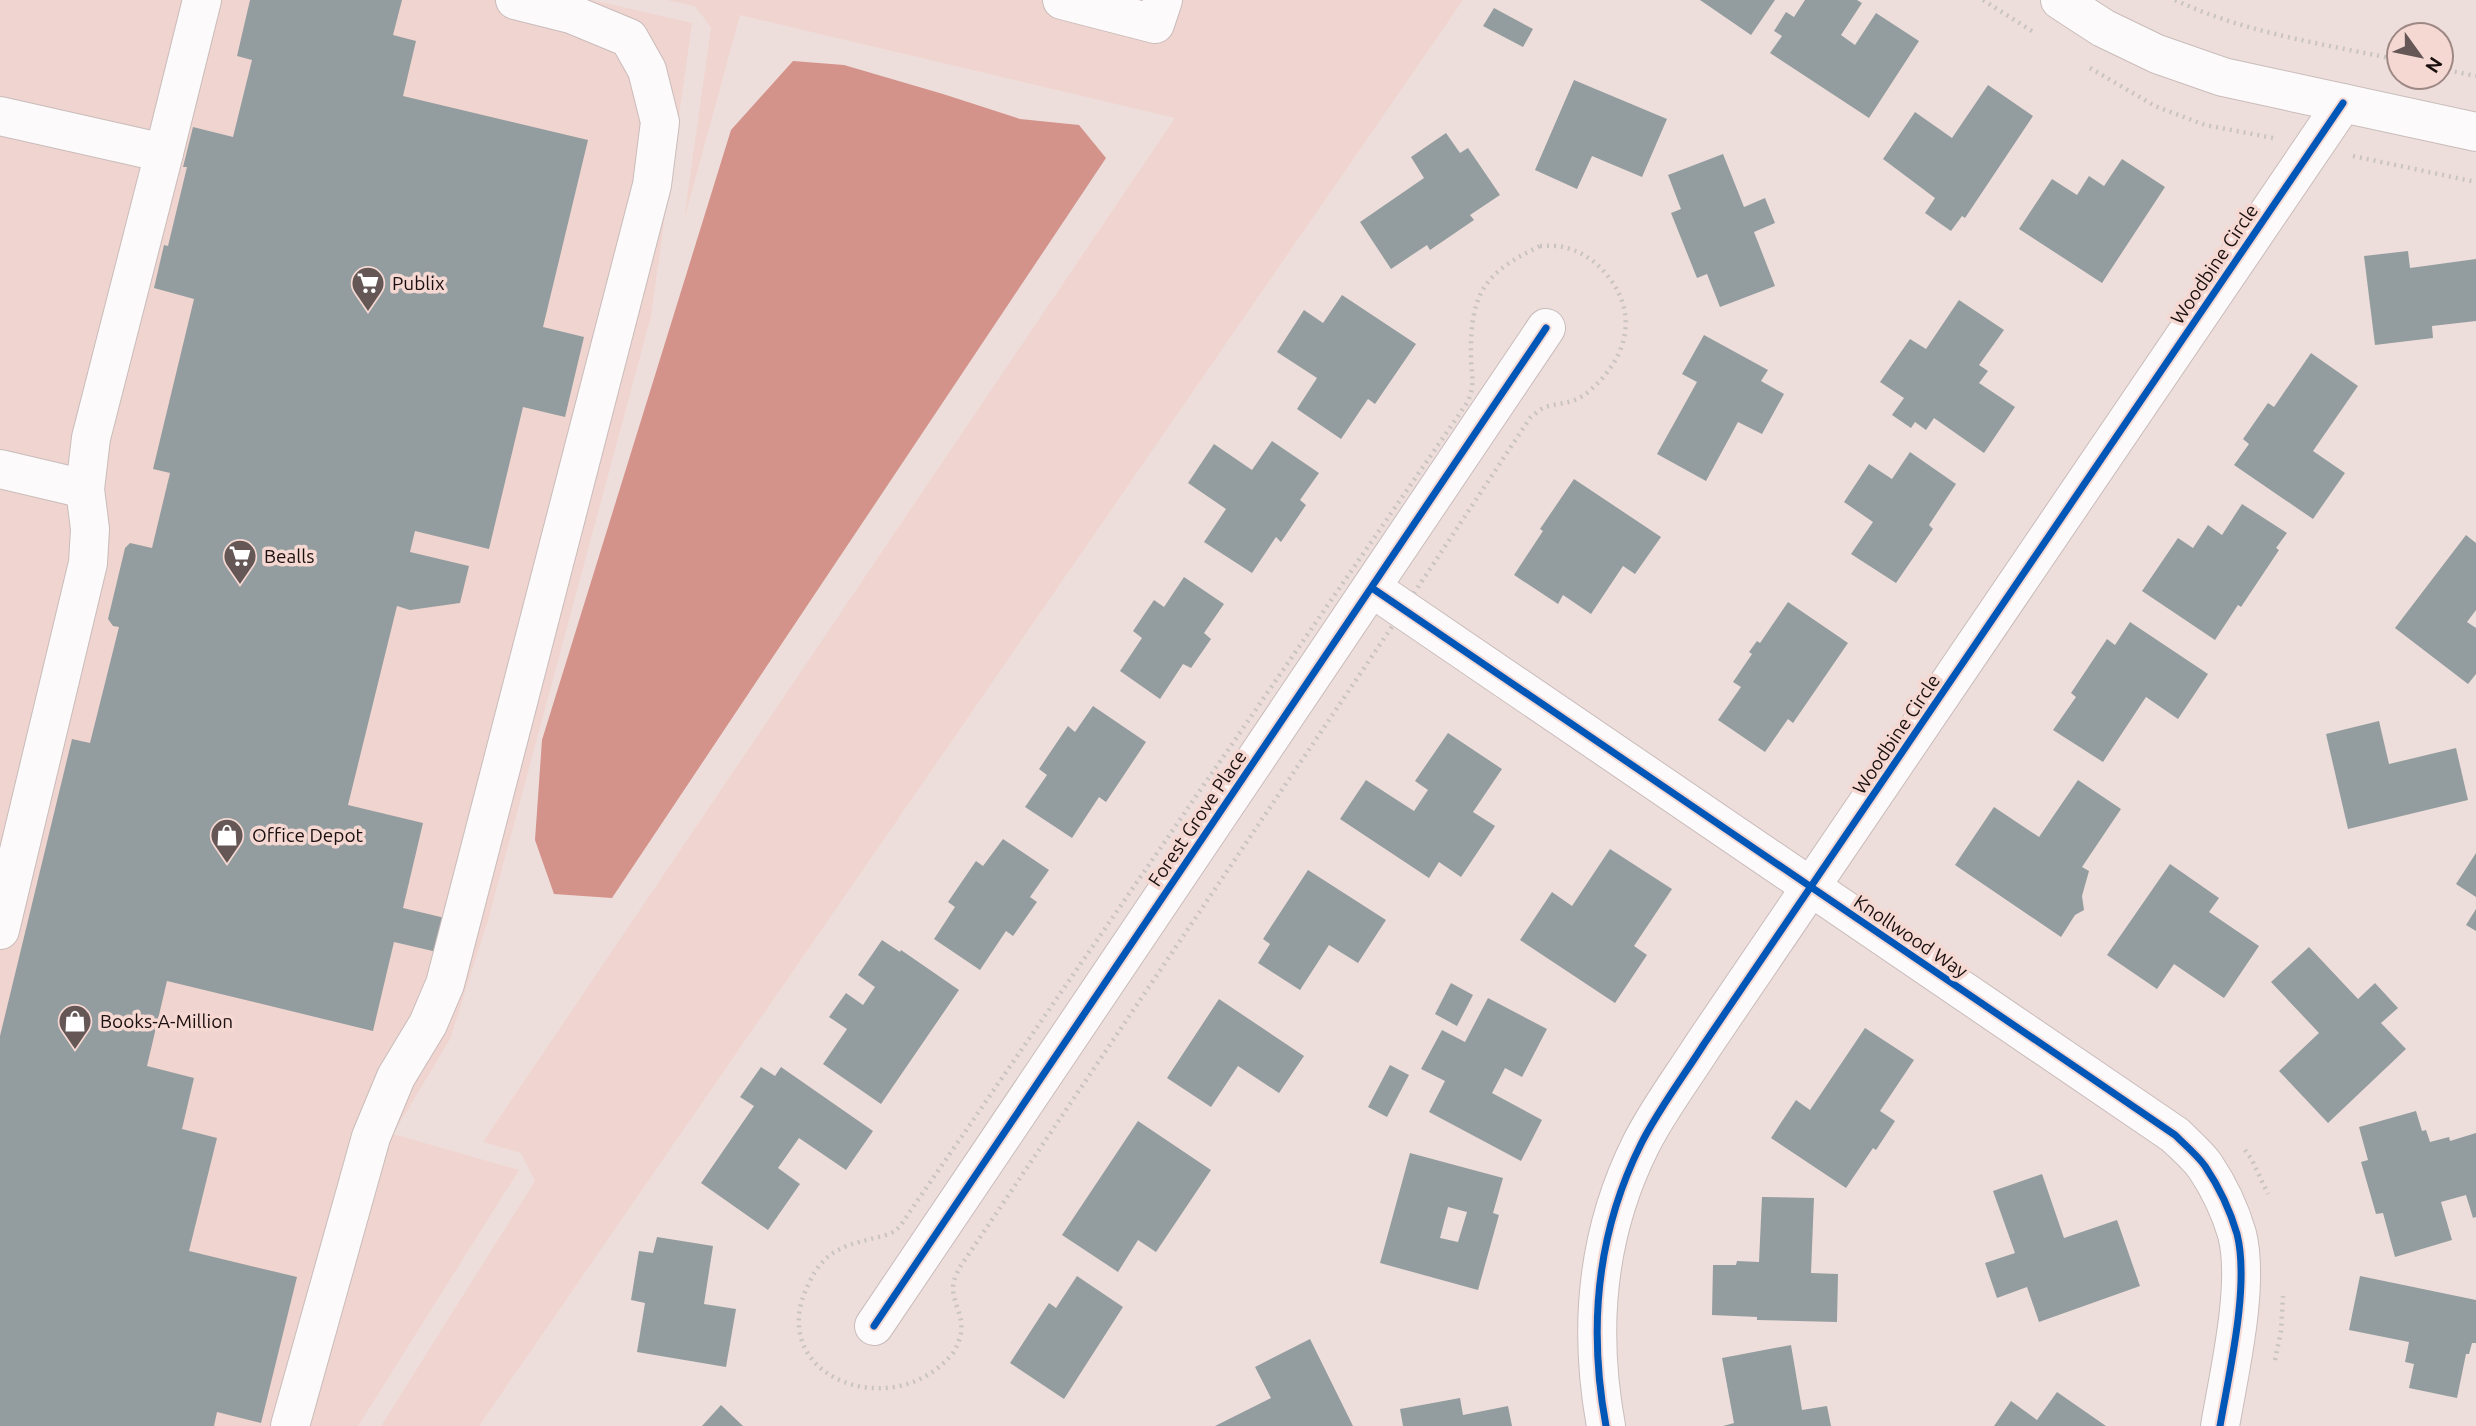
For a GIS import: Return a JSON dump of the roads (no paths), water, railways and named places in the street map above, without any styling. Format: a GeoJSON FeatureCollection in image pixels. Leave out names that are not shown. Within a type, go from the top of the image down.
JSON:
{"type":"FeatureCollection","features":[{"type":"Feature","properties":{"kind":"street"},"geometry":{"type":"LineString","coordinates":[[0,930],[88,563],[90,529],[85,489],[91,438],[202,0]]}},
{"type":"Feature","properties":{"kind":"street"},"geometry":{"type":"LineString","coordinates":[[290,1426],[371,1137],[396,1077],[428,1024],[445,984],[652,185],[660,122],[646,70],[629,38],[571,14],[515,0]]}},
{"type":"Feature","properties":{"kind":"street"},"geometry":{"type":"LineString","coordinates":[[1062,0],[1156,24],[1163,0]]}},
{"type":"Feature","properties":{"kind":"street"},"geometry":{"type":"LineString","coordinates":[[2060,0],[2103,28],[2157,54],[2223,77],[2476,132]]}},
{"type":"Feature","properties":{"kind":"street","name":"Woodbine Circle"},"geometry":{"type":"LineString","coordinates":[[1606,1426],[1600,1391],[1596,1312],[1602,1259],[1627,1174],[1642,1142],[1704,1044],[2343,103]]}},
{"type":"Feature","properties":{"kind":"street"},"geometry":{"type":"LineString","coordinates":[[0,116],[164,153]]}},
{"type":"Feature","properties":{"kind":"street","name":"Forest Grove Place"},"geometry":{"type":"LineString","coordinates":[[874,1326],[1546,328]]}},
{"type":"Feature","properties":{"kind":"street"},"geometry":{"type":"LineString","coordinates":[[0,469],[85,489]]}},
{"type":"Feature","properties":{"kind":"street","name":"Knollwood Way"},"geometry":{"type":"LineString","coordinates":[[1372,587],[2175,1135],[2204,1164],[2224,1198],[2237,1236],[2241,1275],[2235,1334],[2220,1426]]}},
{"type":"Feature","properties":{"kind":"place","name":"Publix"},"geometry":{"type":"Point","coordinates":[368,313]}},
{"type":"Feature","properties":{"kind":"place","name":"Bealls"},"geometry":{"type":"Point","coordinates":[240,586]}},
{"type":"Feature","properties":{"kind":"place","name":"Office Depot"},"geometry":{"type":"Point","coordinates":[227,865]}},
{"type":"Feature","properties":{"kind":"place","name":"Books-A-Million"},"geometry":{"type":"Point","coordinates":[75,1051]}}]}
